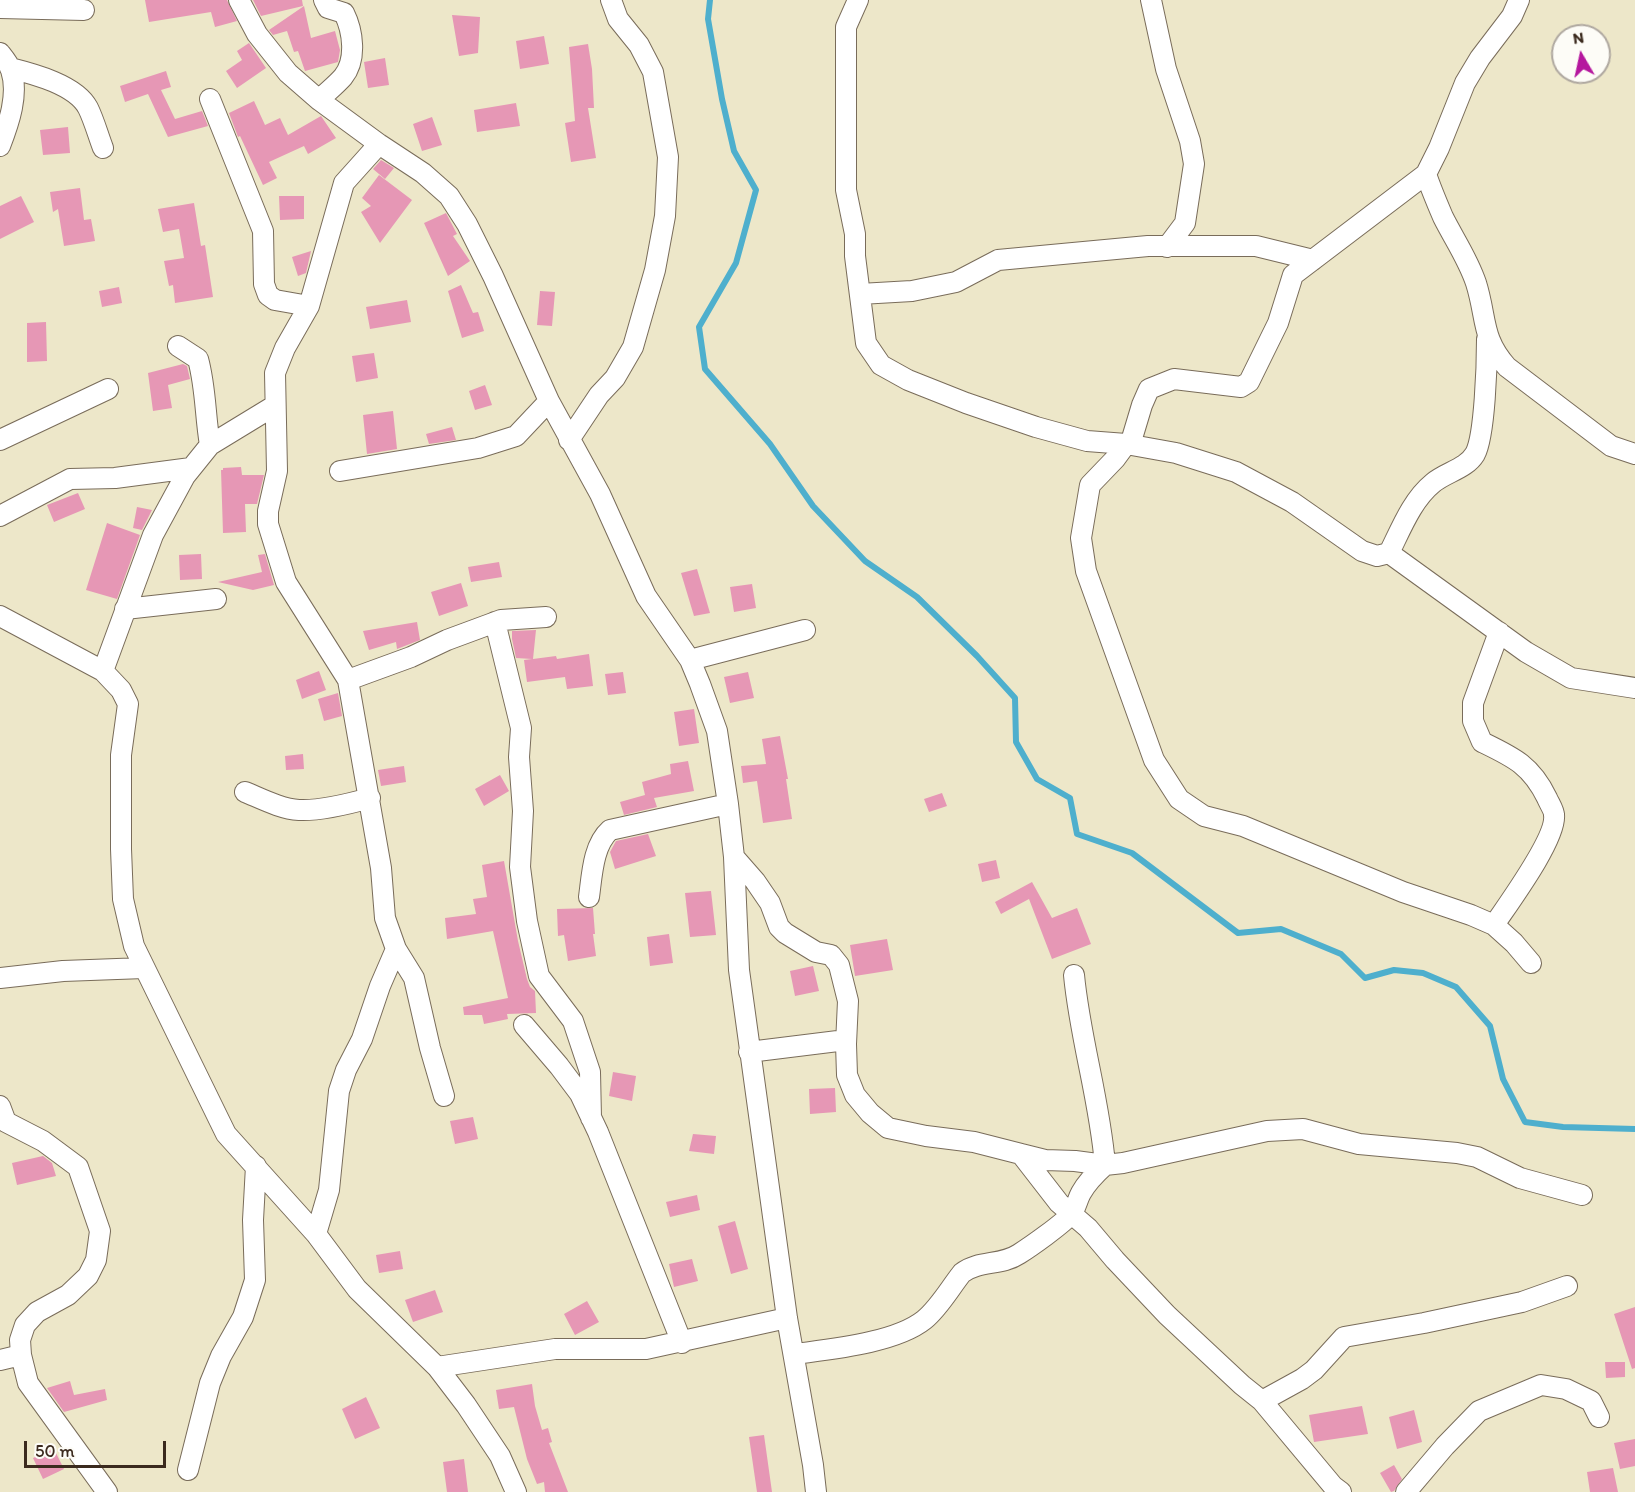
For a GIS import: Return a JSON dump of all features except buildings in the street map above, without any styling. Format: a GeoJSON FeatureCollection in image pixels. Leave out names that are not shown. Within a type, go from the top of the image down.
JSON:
{"type":"FeatureCollection","features":[{"type":"Feature","properties":{"kind":"street"},"geometry":{"type":"LineString","coordinates":[[4,0],[0,7],[84,10]]}},
{"type":"Feature","properties":{"kind":"street"},"geometry":{"type":"LineString","coordinates":[[238,0],[257,34],[282,65],[319,100],[423,173],[449,196],[467,224],[493,276],[549,401],[600,494],[646,596],[690,660],[717,731],[734,857],[739,970],[749,1052],[787,1318],[795,1354],[816,1492]]}},
{"type":"Feature","properties":{"kind":"street"},"geometry":{"type":"LineString","coordinates":[[319,100],[345,75],[352,58],[351,32],[348,21],[344,13],[328,8],[324,0]]}},
{"type":"Feature","properties":{"kind":"street"},"geometry":{"type":"LineString","coordinates":[[569,440],[599,395],[620,372],[633,347],[655,270],[665,216],[668,157],[653,72],[639,45],[618,19],[611,0]]}},
{"type":"Feature","properties":{"kind":"street"},"geometry":{"type":"LineString","coordinates":[[858,0],[846,27],[846,190],[855,234],[855,256],[866,343],[881,365],[908,380],[1036,427],[1087,441],[1176,453],[1236,472],[1292,502],[1362,551],[1377,556],[1389,553],[1413,507],[1433,483],[1467,463],[1476,453],[1480,433],[1487,339],[1476,283],[1466,258],[1443,217],[1426,174]]}},
{"type":"Feature","properties":{"kind":"street"},"geometry":{"type":"LineString","coordinates":[[1151,0],[1166,69],[1190,141],[1194,164],[1185,223],[1167,246]]}},
{"type":"Feature","properties":{"kind":"street"},"geometry":{"type":"LineString","coordinates":[[1519,0],[1512,16],[1480,58],[1465,83],[1426,174],[1293,275],[1278,323],[1249,382],[1241,387],[1174,379],[1149,389],[1128,445],[1090,485],[1081,538],[1086,571],[1154,760],[1179,799],[1204,816],[1244,826],[1403,892],[1494,925],[1531,963]]}},
{"type":"Feature","properties":{"kind":"street"},"geometry":{"type":"LineString","coordinates":[[0,146],[8,126],[14,85],[5,61]]}},
{"type":"Feature","properties":{"kind":"street"},"geometry":{"type":"LineString","coordinates":[[5,61],[68,88],[87,106],[103,148]]}},
{"type":"Feature","properties":{"kind":"street"},"geometry":{"type":"LineString","coordinates":[[210,99],[262,231],[264,284],[268,296],[275,300],[309,306]]}},
{"type":"Feature","properties":{"kind":"street"},"geometry":{"type":"LineString","coordinates":[[379,144],[344,183],[309,306],[285,348],[275,373],[277,471],[268,511],[268,524],[286,582],[348,680],[381,868],[384,918],[396,949],[414,978],[444,1096]]}},
{"type":"Feature","properties":{"kind":"street"},"geometry":{"type":"LineString","coordinates":[[860,294],[912,291],[956,282],[998,260],[1148,246],[1256,246],[1313,260]]}},
{"type":"Feature","properties":{"kind":"street"},"geometry":{"type":"LineString","coordinates":[[1487,339],[1495,354],[1507,367],[1611,446],[1635,454]]}},
{"type":"Feature","properties":{"kind":"street"},"geometry":{"type":"LineString","coordinates":[[178,346],[198,359],[206,400],[206,425],[210,445]]}},
{"type":"Feature","properties":{"kind":"street"},"geometry":{"type":"LineString","coordinates":[[0,440],[108,389]]}},
{"type":"Feature","properties":{"kind":"street"},"geometry":{"type":"LineString","coordinates":[[340,471],[478,448],[516,436],[549,401]]}},
{"type":"Feature","properties":{"kind":"street"},"geometry":{"type":"LineString","coordinates":[[103,671],[153,535],[191,468],[210,445],[274,406]]}},
{"type":"Feature","properties":{"kind":"street"},"geometry":{"type":"LineString","coordinates":[[0,516],[70,479],[115,478],[191,468]]}},
{"type":"Feature","properties":{"kind":"street"},"geometry":{"type":"LineString","coordinates":[[1389,553],[1526,652],[1571,678],[1635,688]]}},
{"type":"Feature","properties":{"kind":"street"},"geometry":{"type":"LineString","coordinates":[[125,609],[216,599]]}},
{"type":"Feature","properties":{"kind":"street"},"geometry":{"type":"LineString","coordinates":[[0,616],[103,671],[121,690],[128,704],[121,755],[123,899],[134,946],[226,1134],[316,1234],[357,1289],[437,1367],[466,1404],[501,1456],[516,1492]]}},
{"type":"Feature","properties":{"kind":"street"},"geometry":{"type":"LineString","coordinates":[[348,680],[501,620],[546,618]]}},
{"type":"Feature","properties":{"kind":"street"},"geometry":{"type":"LineString","coordinates":[[495,622],[521,728],[519,757],[523,811],[520,867],[527,921],[539,976],[573,1021],[590,1072],[591,1118]]}},
{"type":"Feature","properties":{"kind":"street"},"geometry":{"type":"LineString","coordinates":[[690,660],[805,630]]}},
{"type":"Feature","properties":{"kind":"street"},"geometry":{"type":"LineString","coordinates":[[1494,925],[1536,861],[1552,829],[1554,815],[1542,789],[1528,770],[1515,758],[1482,742],[1473,721],[1473,703],[1498,632]]}},
{"type":"Feature","properties":{"kind":"street"},"geometry":{"type":"LineString","coordinates":[[245,792],[273,804],[299,810],[348,804],[370,798]]}},
{"type":"Feature","properties":{"kind":"street"},"geometry":{"type":"LineString","coordinates":[[589,897],[601,838],[610,830],[728,804]]}},
{"type":"Feature","properties":{"kind":"street"},"geometry":{"type":"LineString","coordinates":[[734,857],[770,903],[779,927],[816,952],[831,955],[839,965],[848,1001],[847,1076],[855,1095],[870,1113],[888,1128],[974,1142],[1045,1160],[1105,1165],[1267,1131],[1303,1129],[1359,1144],[1477,1157],[1520,1178],[1582,1195]]}},
{"type":"Feature","properties":{"kind":"street"},"geometry":{"type":"LineString","coordinates":[[316,1234],[329,1190],[339,1091],[346,1070],[362,1039],[380,986],[396,949]]}},
{"type":"Feature","properties":{"kind":"street"},"geometry":{"type":"LineString","coordinates":[[0,978],[63,971],[144,968]]}},
{"type":"Feature","properties":{"kind":"street"},"geometry":{"type":"LineString","coordinates":[[1074,975],[1077,1005],[1103,1140],[1105,1165]]}},
{"type":"Feature","properties":{"kind":"street"},"geometry":{"type":"LineString","coordinates":[[524,1025],[580,1094],[682,1343]]}},
{"type":"Feature","properties":{"kind":"street"},"geometry":{"type":"LineString","coordinates":[[749,1052],[846,1040]]}},
{"type":"Feature","properties":{"kind":"street"},"geometry":{"type":"LineString","coordinates":[[0,1106],[6,1122],[43,1141],[78,1167],[100,1231],[96,1260],[88,1276],[68,1295],[37,1312],[25,1325],[20,1340],[28,1383],[107,1492]]}},
{"type":"Feature","properties":{"kind":"street"},"geometry":{"type":"LineString","coordinates":[[1021,1154],[1059,1203],[1088,1228],[1167,1315],[1262,1401],[1341,1492]]}},
{"type":"Feature","properties":{"kind":"street"},"geometry":{"type":"LineString","coordinates":[[795,1354],[874,1341],[913,1328],[926,1319],[962,1273],[977,1264],[1003,1261],[1018,1255],[1072,1214],[1079,1195],[1090,1179],[1105,1165]]}},
{"type":"Feature","properties":{"kind":"street"},"geometry":{"type":"LineString","coordinates":[[188,1470],[210,1383],[221,1356],[243,1317],[255,1280],[253,1220],[256,1166]]}},
{"type":"Feature","properties":{"kind":"street"},"geometry":{"type":"LineString","coordinates":[[1262,1401],[1308,1374],[1344,1337],[1522,1302],[1567,1286]]}},
{"type":"Feature","properties":{"kind":"street"},"geometry":{"type":"LineString","coordinates":[[437,1367],[555,1349],[646,1349],[682,1343],[787,1318]]}},
{"type":"Feature","properties":{"kind":"street"},"geometry":{"type":"LineString","coordinates":[[0,1360],[21,1355]]}},
{"type":"Feature","properties":{"kind":"street"},"geometry":{"type":"LineString","coordinates":[[1406,1492],[1445,1446],[1479,1411],[1541,1385],[1566,1389],[1591,1401],[1599,1417]]}},
{"type":"Feature","properties":{"kind":"waterway"},"geometry":{"type":"LineString","coordinates":[[710,0],[708,19],[734,151],[756,190],[736,263],[699,327],[705,369],[770,444],[813,506],[865,561],[917,597],[977,656],[1015,698],[1016,742],[1037,779],[1070,798],[1077,834],[1132,853],[1238,933],[1281,929],[1341,954],[1365,978],[1394,970],[1423,973],[1456,987],[1490,1026],[1503,1079],[1525,1122],[1563,1127],[1635,1129]]}}]}
